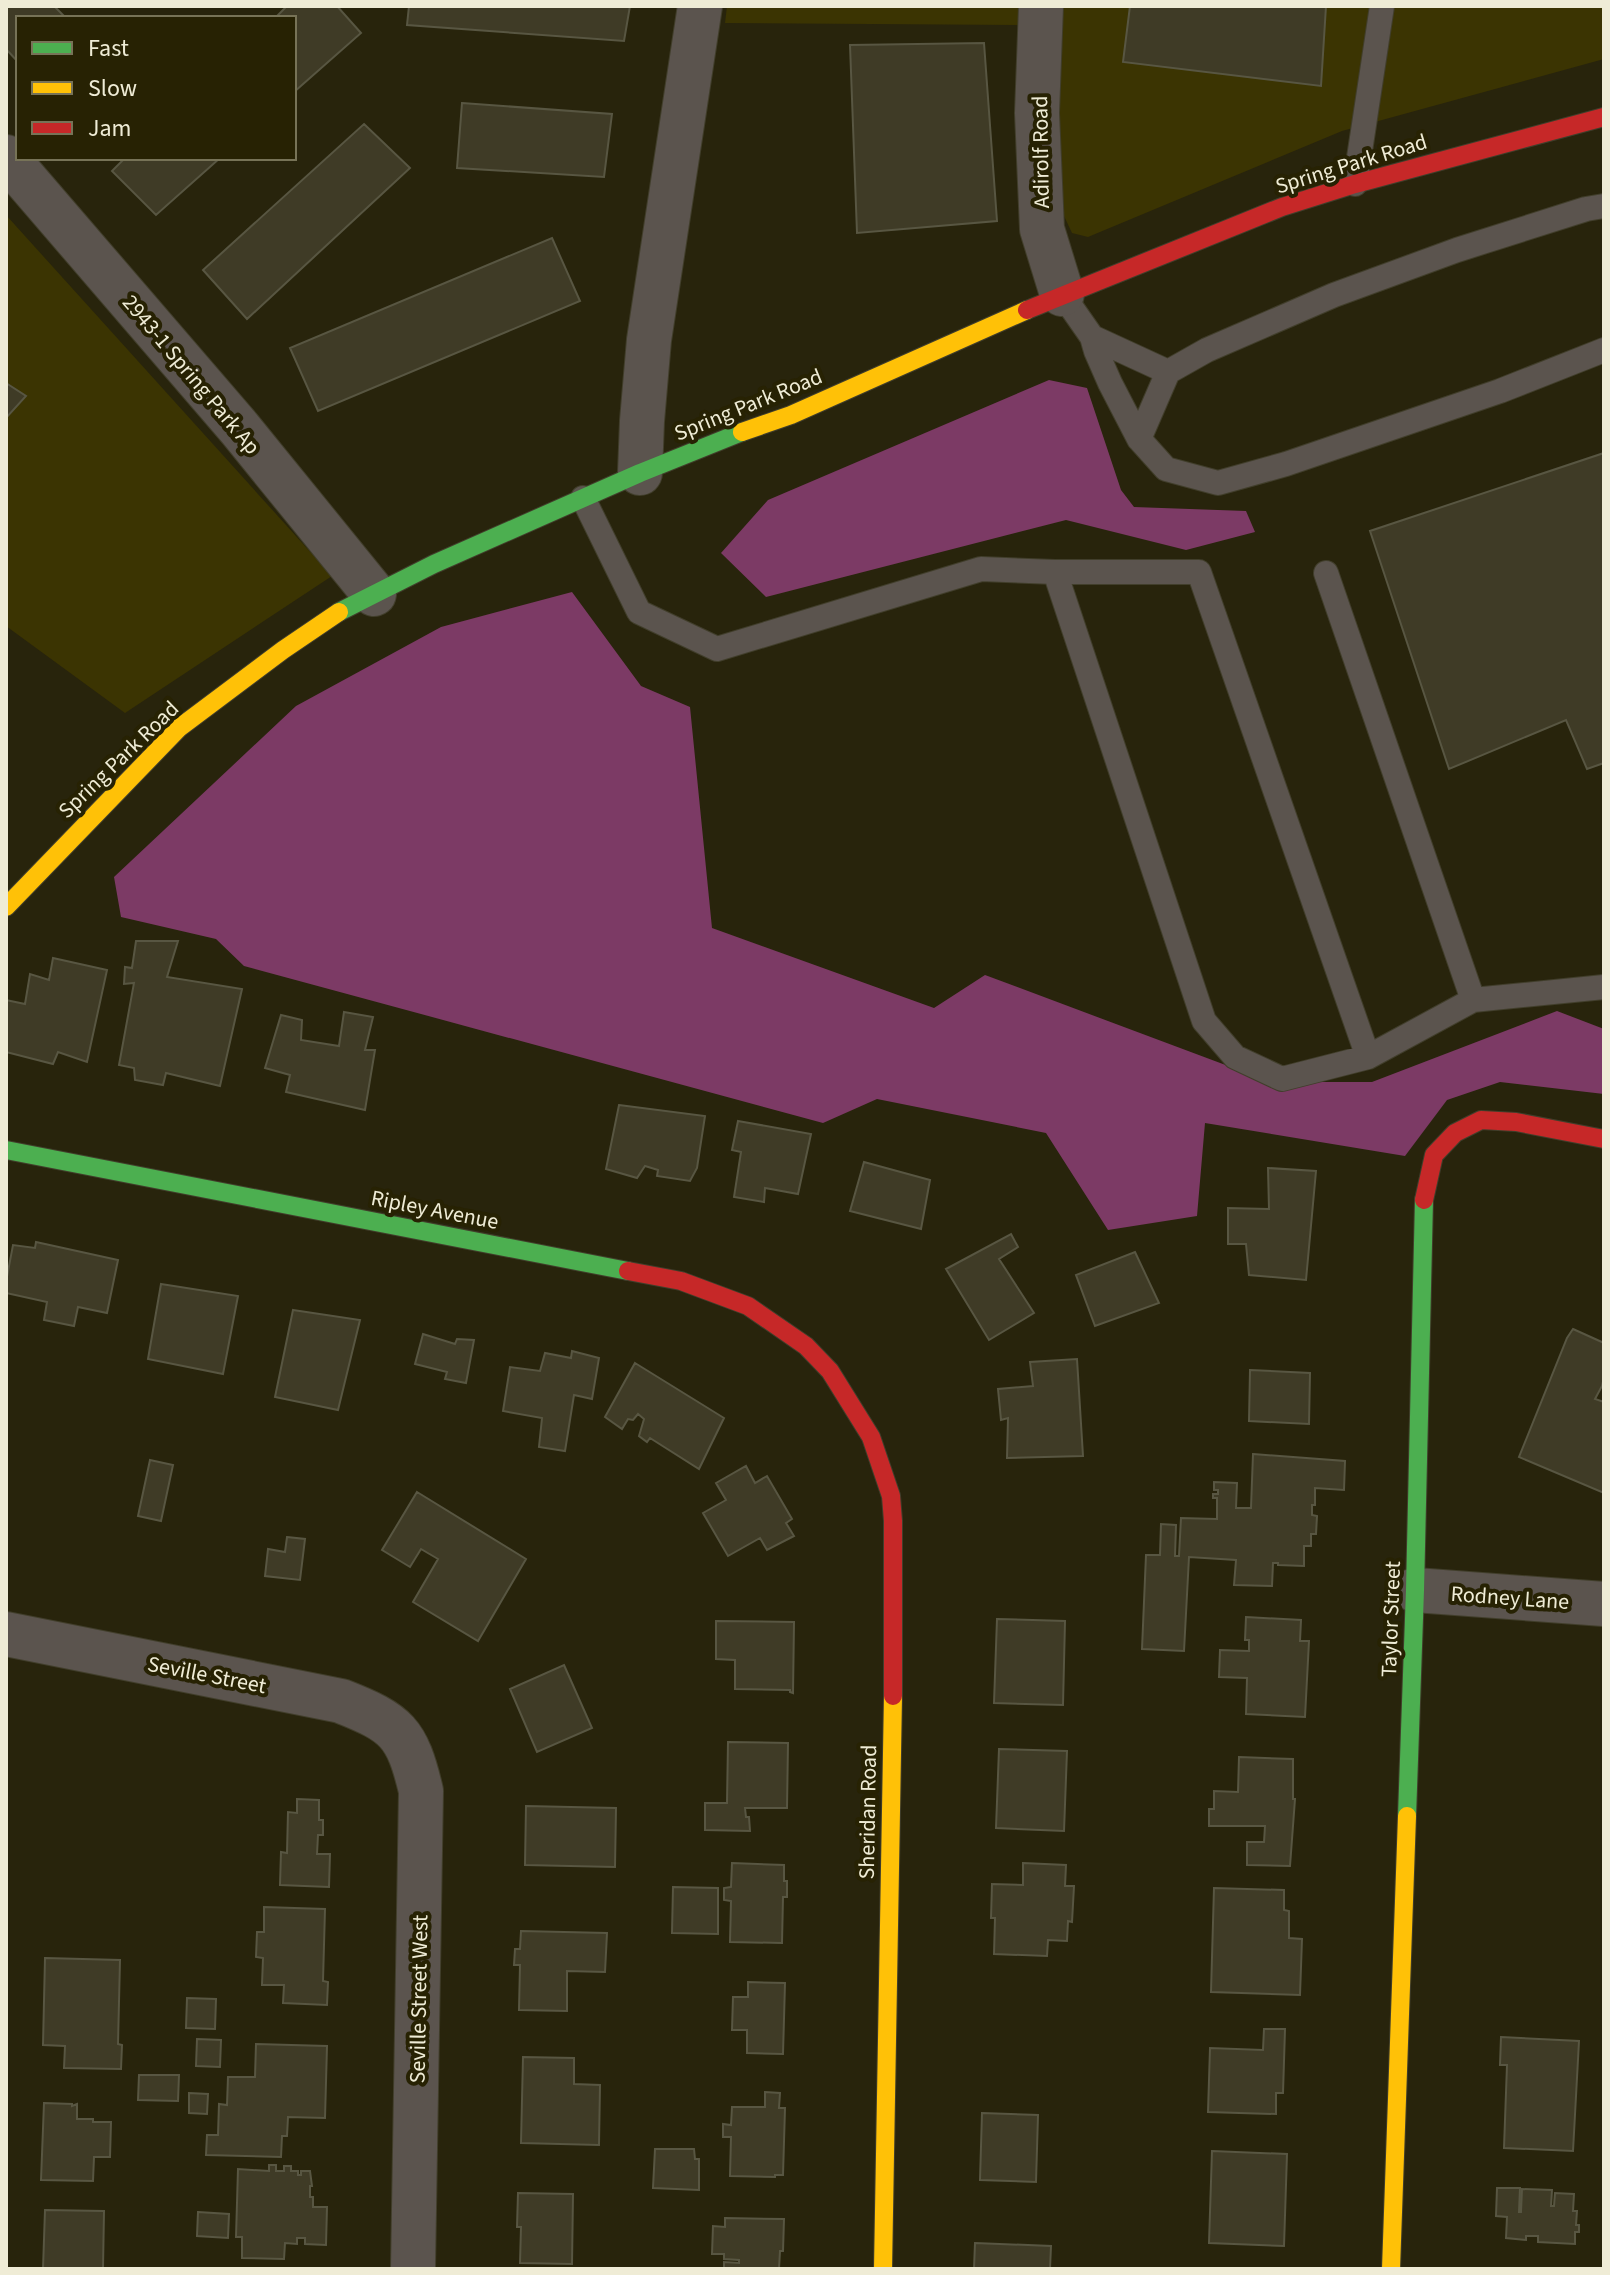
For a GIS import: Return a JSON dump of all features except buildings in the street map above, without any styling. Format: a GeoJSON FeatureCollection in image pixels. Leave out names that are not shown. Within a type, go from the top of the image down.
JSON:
{"type":"FeatureCollection","features":[{"type":"Feature","properties":{"kind":"street"},"geometry":{"type":"LineString","coordinates":[[640,473],[649,340],[700,6]]}},
{"type":"Feature","properties":{"kind":"street","name":"Adirolf Road"},"geometry":{"type":"LineString","coordinates":[[1041,6],[1037,113],[1042,229],[1062,294]]}},
{"type":"Feature","properties":{"kind":"street","name":"Spring Park Road"},"geometry":{"type":"LineString","coordinates":[[6,907],[179,728],[283,650],[343,610],[434,564],[640,473],[791,415],[1062,294],[1282,207],[1355,184],[1604,117]]}},
{"type":"Feature","properties":{"kind":"street","name":"2943-1 Spring Park Ap"},"geometry":{"type":"LineString","coordinates":[[6,157],[240,429],[374,594]]}},
{"type":"Feature","properties":{"kind":"street","name":"Taylor Street"},"geometry":{"type":"LineString","coordinates":[[1391,2269],[1415,1590],[1424,1193],[1434,1155],[1455,1133],[1481,1120],[1516,1122],[1604,1139]]}},
{"type":"Feature","properties":{"kind":"street","name":"Ripley Avenue"},"geometry":{"type":"LineString","coordinates":[[6,1150],[681,1281],[748,1306],[806,1346],[830,1371]]}},
{"type":"Feature","properties":{"kind":"street","name":"Sheridan Road"},"geometry":{"type":"LineString","coordinates":[[830,1371],[871,1437],[891,1496],[893,1521],[893,1724],[883,2269]]}},
{"type":"Feature","properties":{"kind":"street","name":"Rodney Lane"},"geometry":{"type":"LineString","coordinates":[[1415,1590],[1604,1604]]}},
{"type":"Feature","properties":{"kind":"street","name":"Seville Street"},"geometry":{"type":"LineString","coordinates":[[6,1634],[341,1701],[373,1713],[400,1733]]}},
{"type":"Feature","properties":{"kind":"street","name":"Seville Street West"},"geometry":{"type":"LineString","coordinates":[[400,1733],[414,1760],[421,1791],[413,2269]]}},
{"type":"Feature","properties":{"kind":"lane"},"geometry":{"type":"LineString","coordinates":[[1355,184],[1382,6]]}},
{"type":"Feature","properties":{"kind":"lane"},"geometry":{"type":"LineString","coordinates":[[1139,439],[1168,372],[1207,350],[1334,295],[1457,250],[1604,206]]}},
{"type":"Feature","properties":{"kind":"lane"},"geometry":{"type":"LineString","coordinates":[[1062,294],[1092,337],[1110,383],[1139,439],[1166,469],[1218,483],[1286,464],[1500,391],[1604,350]]}},
{"type":"Feature","properties":{"kind":"lane"},"geometry":{"type":"LineString","coordinates":[[1092,337],[1168,372]]}},
{"type":"Feature","properties":{"kind":"lane"},"geometry":{"type":"LineString","coordinates":[[583,498],[639,612],[717,649],[981,569],[1199,572],[1368,1057]]}},
{"type":"Feature","properties":{"kind":"lane"},"geometry":{"type":"LineString","coordinates":[[1055,572],[1204,1021],[1235,1057],[1282,1079],[1368,1057],[1473,1000],[1604,987]]}},
{"type":"Feature","properties":{"kind":"lane"},"geometry":{"type":"LineString","coordinates":[[1326,573],[1473,1000]]}},
{"type":"Feature","properties":{"kind":"shaded area"},"geometry":{"type":"Polygon","coordinates":[[[727,6],[1020,6],[1018,25],[725,23],[727,6]]]}},
{"type":"Feature","properties":{"kind":"shaded area"},"geometry":{"type":"Polygon","coordinates":[[[1061,6],[1604,6],[1604,59],[1342,131],[1088,237],[1072,233],[1058,203],[1054,132],[1061,6]]]}},
{"type":"Feature","properties":{"kind":"shaded area"},"geometry":{"type":"Polygon","coordinates":[[[6,215],[332,576],[125,713],[6,626],[6,215]]]}},
{"type":"Feature","properties":{"kind":"shaded area"},"geometry":{"type":"Polygon","coordinates":[[[1049,380],[1087,388],[1121,490],[1134,507],[1246,511],[1255,532],[1186,550],[1066,520],[766,597],[721,553],[768,500],[1049,380]]]}},
{"type":"Feature","properties":{"kind":"shaded area"},"geometry":{"type":"Polygon","coordinates":[[[572,592],[641,686],[690,707],[712,928],[934,1008],[985,975],[1271,1082],[1372,1082],[1557,1011],[1604,1029],[1604,1094],[1500,1082],[1447,1100],[1405,1156],[1205,1123],[1197,1216],[1108,1230],[1046,1133],[877,1099],[823,1123],[244,966],[216,939],[121,917],[114,877],[296,706],[441,627],[572,592]]]}},
{"type":"Feature","properties":{"kind":"traffic: fast"},"geometry":{"type":"LineString","coordinates":[[339,612],[434,564],[640,473],[742,432]]}},
{"type":"Feature","properties":{"kind":"traffic: fast"},"geometry":{"type":"LineString","coordinates":[[6,1150],[628,1271]]}},
{"type":"Feature","properties":{"kind":"traffic: fast"},"geometry":{"type":"LineString","coordinates":[[1407,1816],[1424,1200]]}},
{"type":"Feature","properties":{"kind":"traffic: slow"},"geometry":{"type":"LineString","coordinates":[[742,432],[791,415],[1027,310]]}},
{"type":"Feature","properties":{"kind":"traffic: slow"},"geometry":{"type":"LineString","coordinates":[[6,907],[179,728],[339,612]]}},
{"type":"Feature","properties":{"kind":"traffic: slow"},"geometry":{"type":"LineString","coordinates":[[883,2269],[893,1696]]}},
{"type":"Feature","properties":{"kind":"traffic: slow"},"geometry":{"type":"LineString","coordinates":[[1391,2269],[1407,1816]]}},
{"type":"Feature","properties":{"kind":"traffic: jam"},"geometry":{"type":"LineString","coordinates":[[1027,310],[1282,207],[1355,184],[1604,117]]}},
{"type":"Feature","properties":{"kind":"traffic: jam"},"geometry":{"type":"LineString","coordinates":[[1424,1200],[1434,1155],[1455,1133],[1481,1120],[1516,1122],[1604,1139]]}},
{"type":"Feature","properties":{"kind":"traffic: jam"},"geometry":{"type":"LineString","coordinates":[[628,1271],[681,1281],[748,1306],[806,1346],[830,1371],[871,1437],[891,1496],[893,1696]]}}]}
